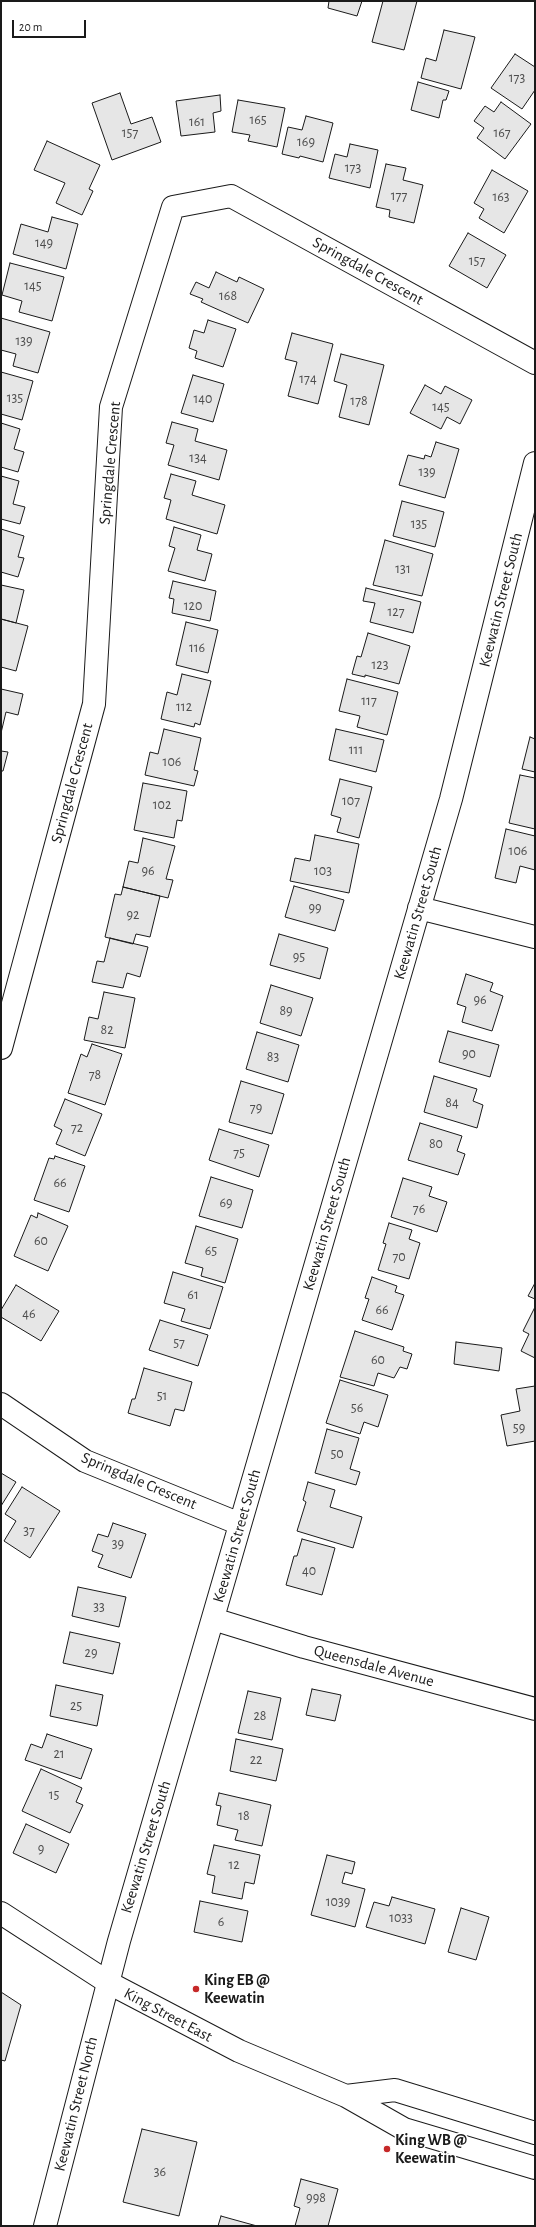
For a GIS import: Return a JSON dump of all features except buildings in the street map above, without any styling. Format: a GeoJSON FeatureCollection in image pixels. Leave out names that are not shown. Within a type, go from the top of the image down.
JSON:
{"type":"FeatureCollection","features":[{"type":"Feature","properties":{"kind":"street","name":"Springdale Crescent"},"geometry":{"type":"LineString","coordinates":[[1,1048],[94,704],[111,407],[173,207],[231,196],[535,363]]}},
{"type":"Feature","properties":{"kind":"street","name":"Keewatin Street South"},"geometry":{"type":"LineString","coordinates":[[109,1983],[118,1941],[451,799],[535,463]]}},
{"type":"Feature","properties":{"kind":"street"},"geometry":{"type":"LineString","coordinates":[[419,908],[535,937]]}},
{"type":"Feature","properties":{"kind":"street","name":"Springdale Crescent"},"geometry":{"type":"LineString","coordinates":[[1,1404],[85,1461],[240,1524]]}},
{"type":"Feature","properties":{"kind":"street","name":"Queensdale Avenue"},"geometry":{"type":"LineString","coordinates":[[213,1619],[304,1647],[535,1709]]}},
{"type":"Feature","properties":{"kind":"street","name":"King Street East"},"geometry":{"type":"LineString","coordinates":[[1,1914],[109,1983],[239,2052],[346,2096],[404,2129],[535,2168]]}},
{"type":"Feature","properties":{"kind":"street","name":"Keewatin Street North"},"geometry":{"type":"LineString","coordinates":[[45,2226],[109,1983]]}},
{"type":"Feature","properties":{"kind":"street","name":"King Street East"},"geometry":{"type":"LineString","coordinates":[[346,2096],[395,2090],[535,2133]]}},
{"type":"Feature","properties":{"kind":"place","name":"King EB @ Keewatin"},"geometry":{"type":"Point","coordinates":[196,1989]}},
{"type":"Feature","properties":{"kind":"place","name":"King WB @ Keewatin"},"geometry":{"type":"Point","coordinates":[387,2149]}}]}
